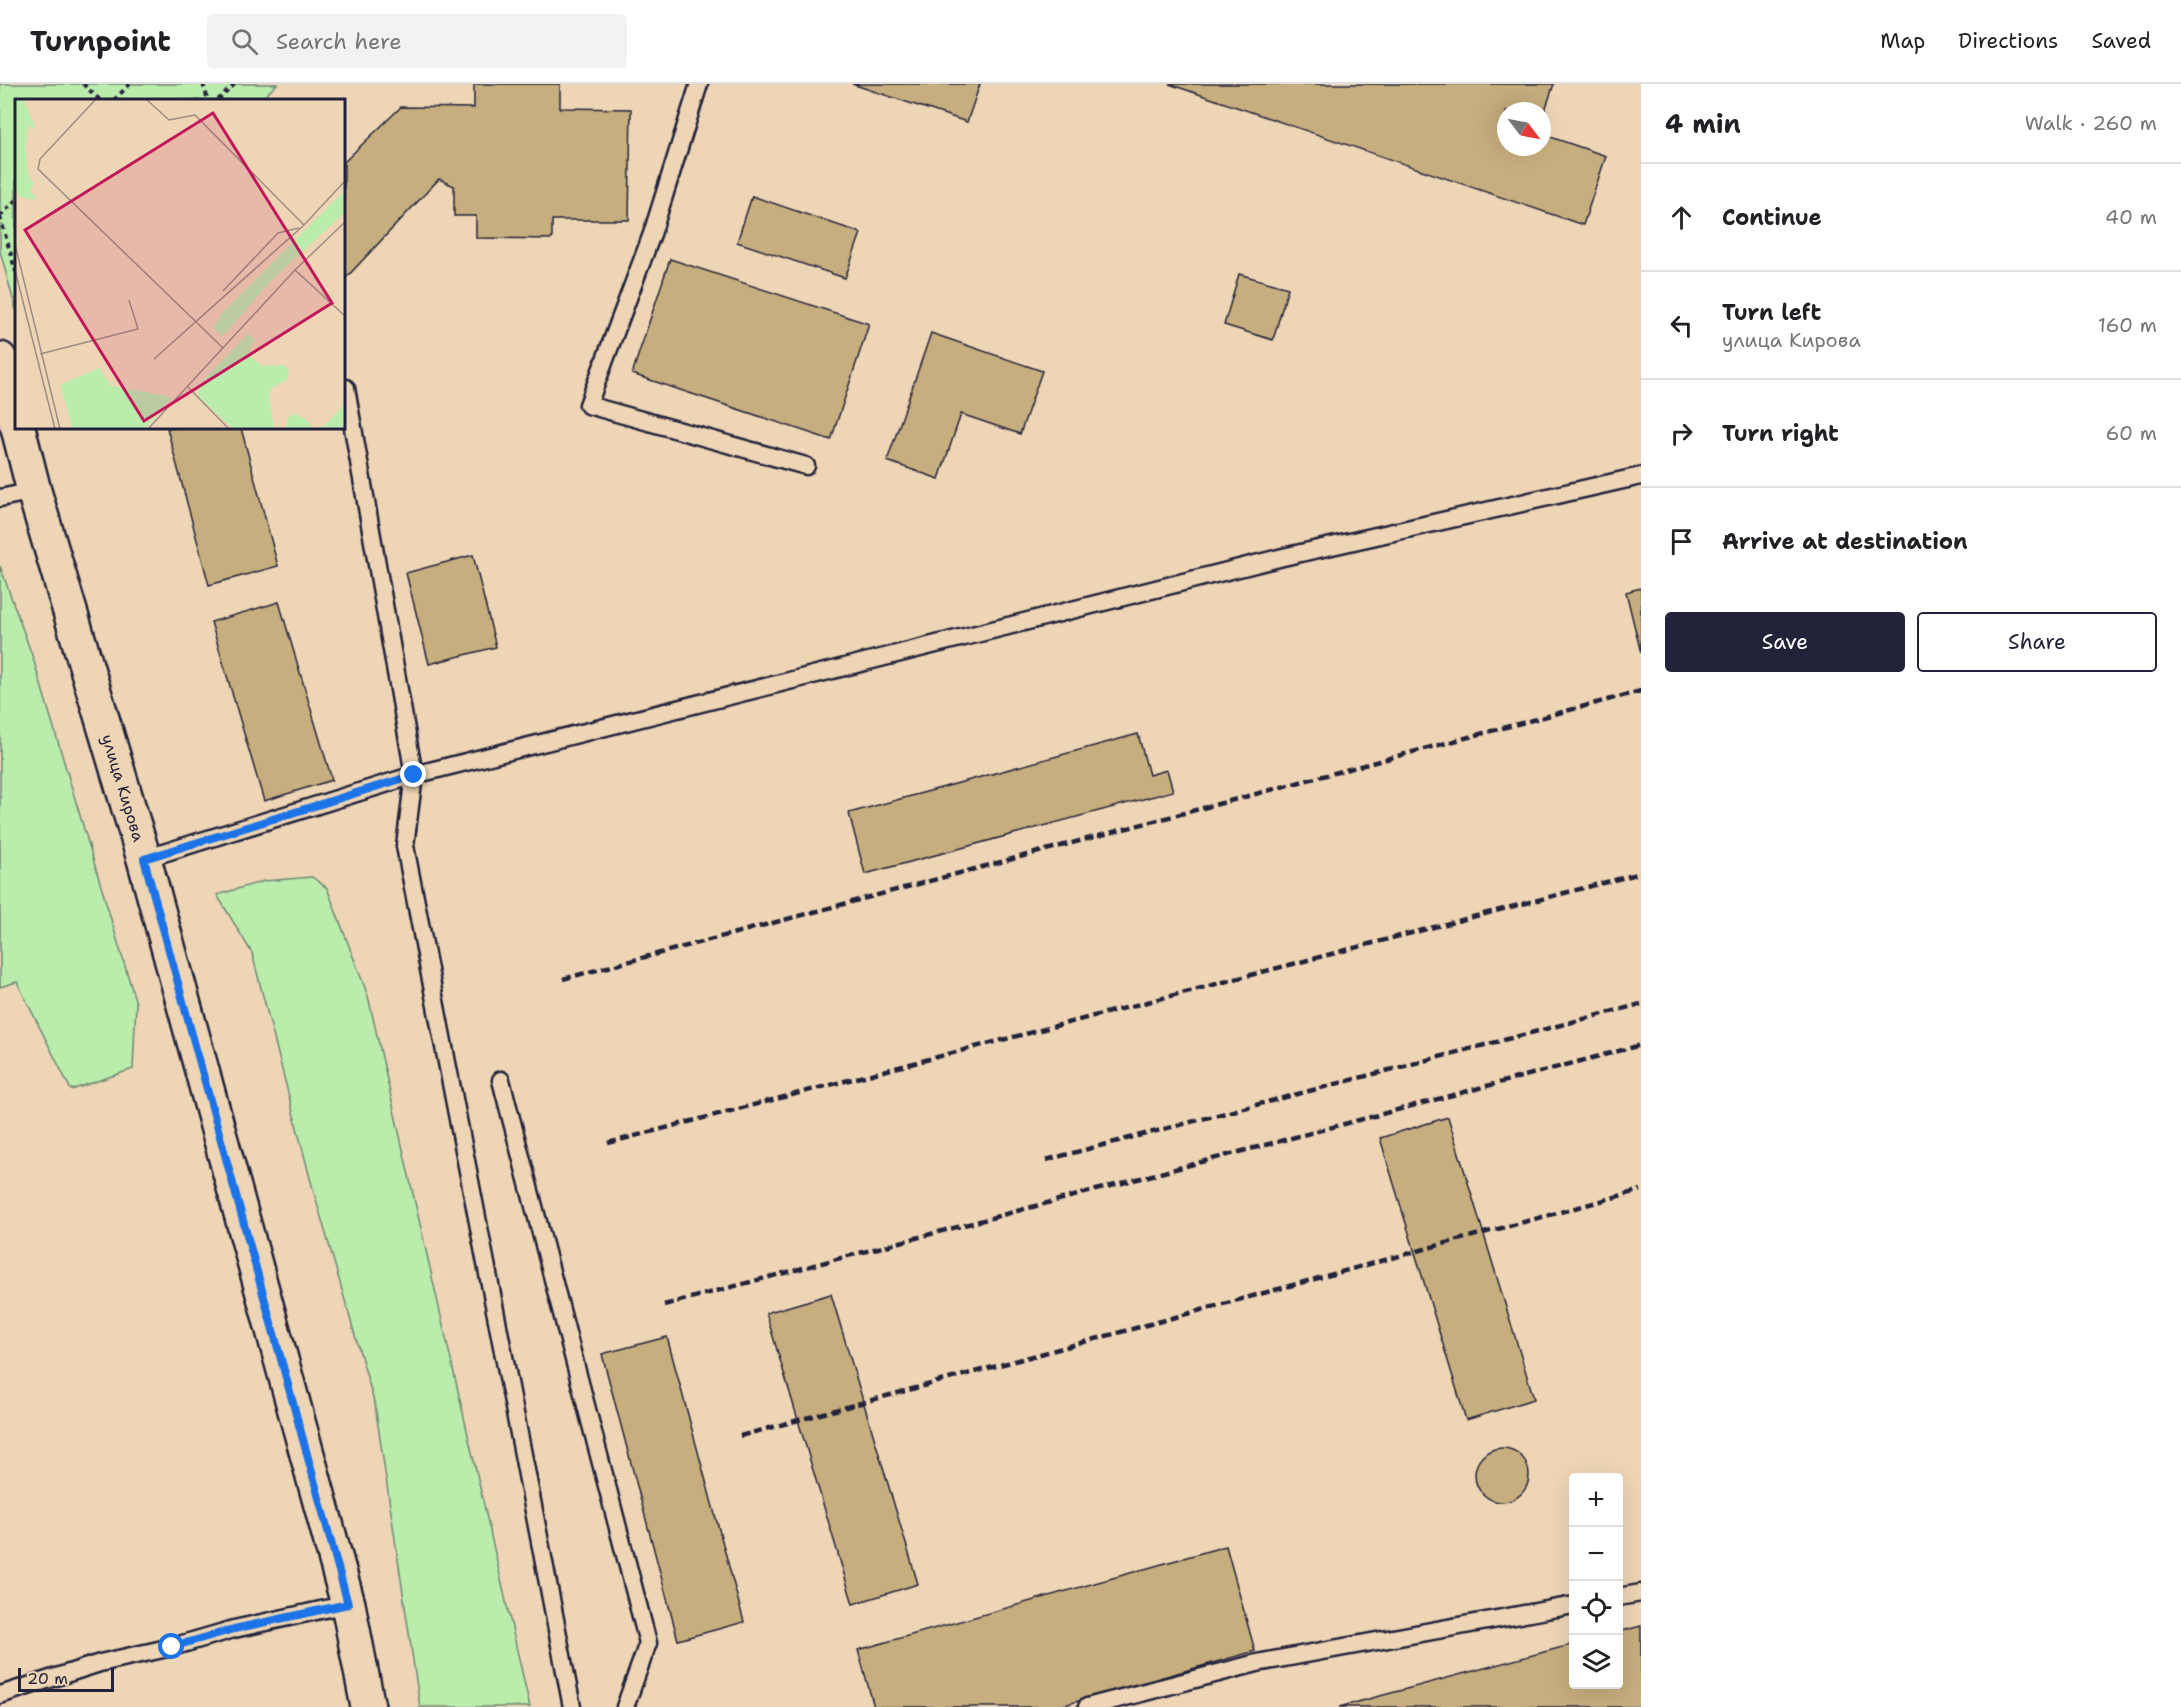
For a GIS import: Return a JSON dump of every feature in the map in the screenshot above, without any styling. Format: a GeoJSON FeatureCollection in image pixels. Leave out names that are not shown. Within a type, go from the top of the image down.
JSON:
{"type":"FeatureCollection","features":[{"type":"Feature","properties":{"kind":"main road"},"geometry":{"type":"LineString","coordinates":[[0,359],[15,419]]}},
{"type":"Feature","properties":{"kind":"main road","name":"улица Кирова"},"geometry":{"type":"LineString","coordinates":[[18,429],[34,491],[144,859],[348,1604],[368,1707]]}},
{"type":"Feature","properties":{"kind":"lane"},"geometry":{"type":"LineString","coordinates":[[699,84],[652,234],[588,405],[806,466]]}},
{"type":"Feature","properties":{"kind":"lane"},"geometry":{"type":"LineString","coordinates":[[346,388],[414,775],[405,846],[572,1707]]}},
{"type":"Feature","properties":{"kind":"lane"},"geometry":{"type":"LineString","coordinates":[[144,859],[414,775],[1283,557],[1641,476]]}},
{"type":"Feature","properties":{"kind":"lane"},"geometry":{"type":"LineString","coordinates":[[0,498],[34,491]]}},
{"type":"Feature","properties":{"kind":"lane"},"geometry":{"type":"LineString","coordinates":[[501,1080],[648,1643],[625,1707]]}},
{"type":"Feature","properties":{"kind":"lane"},"geometry":{"type":"LineString","coordinates":[[1623,1596],[1641,1593]]}},
{"type":"Feature","properties":{"kind":"lane"},"geometry":{"type":"LineString","coordinates":[[0,1695],[100,1663],[172,1647],[234,1629],[348,1604]]}},
{"type":"Feature","properties":{"kind":"lane"},"geometry":{"type":"LineString","coordinates":[[1087,1707],[1257,1663],[1569,1606]]}},
{"type":"Feature","properties":{"kind":"path"},"geometry":{"type":"LineString","coordinates":[[83,84],[99,99]]}},
{"type":"Feature","properties":{"kind":"path"},"geometry":{"type":"LineString","coordinates":[[115,99],[130,84]]}},
{"type":"Feature","properties":{"kind":"path"},"geometry":{"type":"LineString","coordinates":[[203,84],[208,99]]}},
{"type":"Feature","properties":{"kind":"path"},"geometry":{"type":"LineString","coordinates":[[219,99],[235,84]]}},
{"type":"Feature","properties":{"kind":"path"},"geometry":{"type":"LineString","coordinates":[[15,201],[0,216],[15,268]]}},
{"type":"Feature","properties":{"kind":"green space"},"geometry":{"type":"Polygon","coordinates":[[[0,84],[277,84],[262,99],[15,99],[15,306],[0,251],[0,84]]]}},
{"type":"Feature","properties":{"kind":"green space"},"geometry":{"type":"Polygon","coordinates":[[[0,566],[33,658],[136,1003],[133,1069],[71,1090],[17,982],[0,987],[0,566]]]}},
{"type":"Feature","properties":{"kind":"green space"},"geometry":{"type":"Polygon","coordinates":[[[312,877],[327,888],[368,996],[530,1707],[420,1707],[375,1405],[311,1182],[252,953],[217,895],[264,881],[312,877]]]}},
{"type":"Feature","properties":{"kind":"building"},"geometry":{"type":"Polygon","coordinates":[[[474,84],[560,84],[560,108],[631,109],[629,220],[552,220],[552,239],[476,238],[476,216],[454,216],[454,186],[439,179],[345,279],[345,161],[401,107],[474,108],[474,84]]]}},
{"type":"Feature","properties":{"kind":"building"},"geometry":{"type":"Polygon","coordinates":[[[852,84],[980,84],[967,122],[852,84]]]}},
{"type":"Feature","properties":{"kind":"building"},"geometry":{"type":"Polygon","coordinates":[[[1169,84],[1554,84],[1548,102],[1497,102],[1497,156],[1551,156],[1551,137],[1606,156],[1583,225],[1169,84]]]}},
{"type":"Feature","properties":{"kind":"building"},"geometry":{"type":"Polygon","coordinates":[[[752,196],[861,233],[845,278],[737,242],[752,196]]]}},
{"type":"Feature","properties":{"kind":"building"},"geometry":{"type":"Polygon","coordinates":[[[670,259],[869,324],[831,440],[632,374],[670,259]]]}},
{"type":"Feature","properties":{"kind":"building"},"geometry":{"type":"Polygon","coordinates":[[[1239,274],[1288,288],[1273,340],[1224,325],[1239,274]]]}},
{"type":"Feature","properties":{"kind":"building"},"geometry":{"type":"Polygon","coordinates":[[[931,333],[1042,371],[1020,434],[961,414],[939,479],[887,461],[931,333]]]}},
{"type":"Feature","properties":{"kind":"building"},"geometry":{"type":"Polygon","coordinates":[[[167,429],[241,429],[278,566],[209,585],[167,429]]]}},
{"type":"Feature","properties":{"kind":"building"},"geometry":{"type":"Polygon","coordinates":[[[473,555],[496,647],[429,664],[406,573],[473,555]]]}},
{"type":"Feature","properties":{"kind":"building"},"geometry":{"type":"Polygon","coordinates":[[[1641,588],[1641,653],[1626,592],[1641,588]]]}},
{"type":"Feature","properties":{"kind":"building"},"geometry":{"type":"Polygon","coordinates":[[[279,602],[332,780],[264,801],[211,622],[279,602]]]}},
{"type":"Feature","properties":{"kind":"building"},"geometry":{"type":"Polygon","coordinates":[[[1138,734],[1149,775],[1167,770],[1173,791],[865,874],[849,813],[1138,734]]]}},
{"type":"Feature","properties":{"kind":"building"},"geometry":{"type":"Polygon","coordinates":[[[1448,1117],[1534,1399],[1466,1420],[1380,1138],[1448,1117]]]}},
{"type":"Feature","properties":{"kind":"building"},"geometry":{"type":"Polygon","coordinates":[[[831,1294],[918,1584],[853,1604],[766,1313],[831,1294]]]}},
{"type":"Feature","properties":{"kind":"building"},"geometry":{"type":"Polygon","coordinates":[[[667,1337],[744,1622],[678,1640],[602,1354],[667,1337]]]}},
{"type":"Feature","properties":{"kind":"building"},"geometry":{"type":"Polygon","coordinates":[[[1502,1448],[1512,1450],[1521,1456],[1527,1465],[1529,1475],[1527,1485],[1521,1494],[1512,1500],[1502,1502],[1492,1500],[1483,1494],[1477,1485],[1475,1475],[1477,1465],[1483,1456],[1492,1450],[1502,1448]]]}},
{"type":"Feature","properties":{"kind":"building"},"geometry":{"type":"Polygon","coordinates":[[[1226,1546],[1255,1651],[1057,1707],[874,1707],[858,1650],[1226,1546]]]}},
{"type":"Feature","properties":{"kind":"building"},"geometry":{"type":"Polygon","coordinates":[[[1641,1626],[1641,1707],[1339,1707],[1569,1645],[1569,1689],[1623,1689],[1623,1631],[1641,1626]]]}},
{"type":"Feature","properties":{"kind":"railway"},"geometry":{"type":"LineString","coordinates":[[563,979],[1641,691]]}},
{"type":"Feature","properties":{"kind":"railway"},"geometry":{"type":"LineString","coordinates":[[608,1143],[1641,873]]}},
{"type":"Feature","properties":{"kind":"railway"},"geometry":{"type":"LineString","coordinates":[[1046,1160],[1641,1004]]}},
{"type":"Feature","properties":{"kind":"railway"},"geometry":{"type":"LineString","coordinates":[[664,1305],[1641,1045]]}},
{"type":"Feature","properties":{"kind":"railway"},"geometry":{"type":"LineString","coordinates":[[740,1436],[1641,1190]]}},
{"type":"Feature","properties":{"kind":"route"},"geometry":{"type":"LineString","coordinates":[[172,1647],[234,1629],[348,1604],[144,859],[414,775]]}}]}
